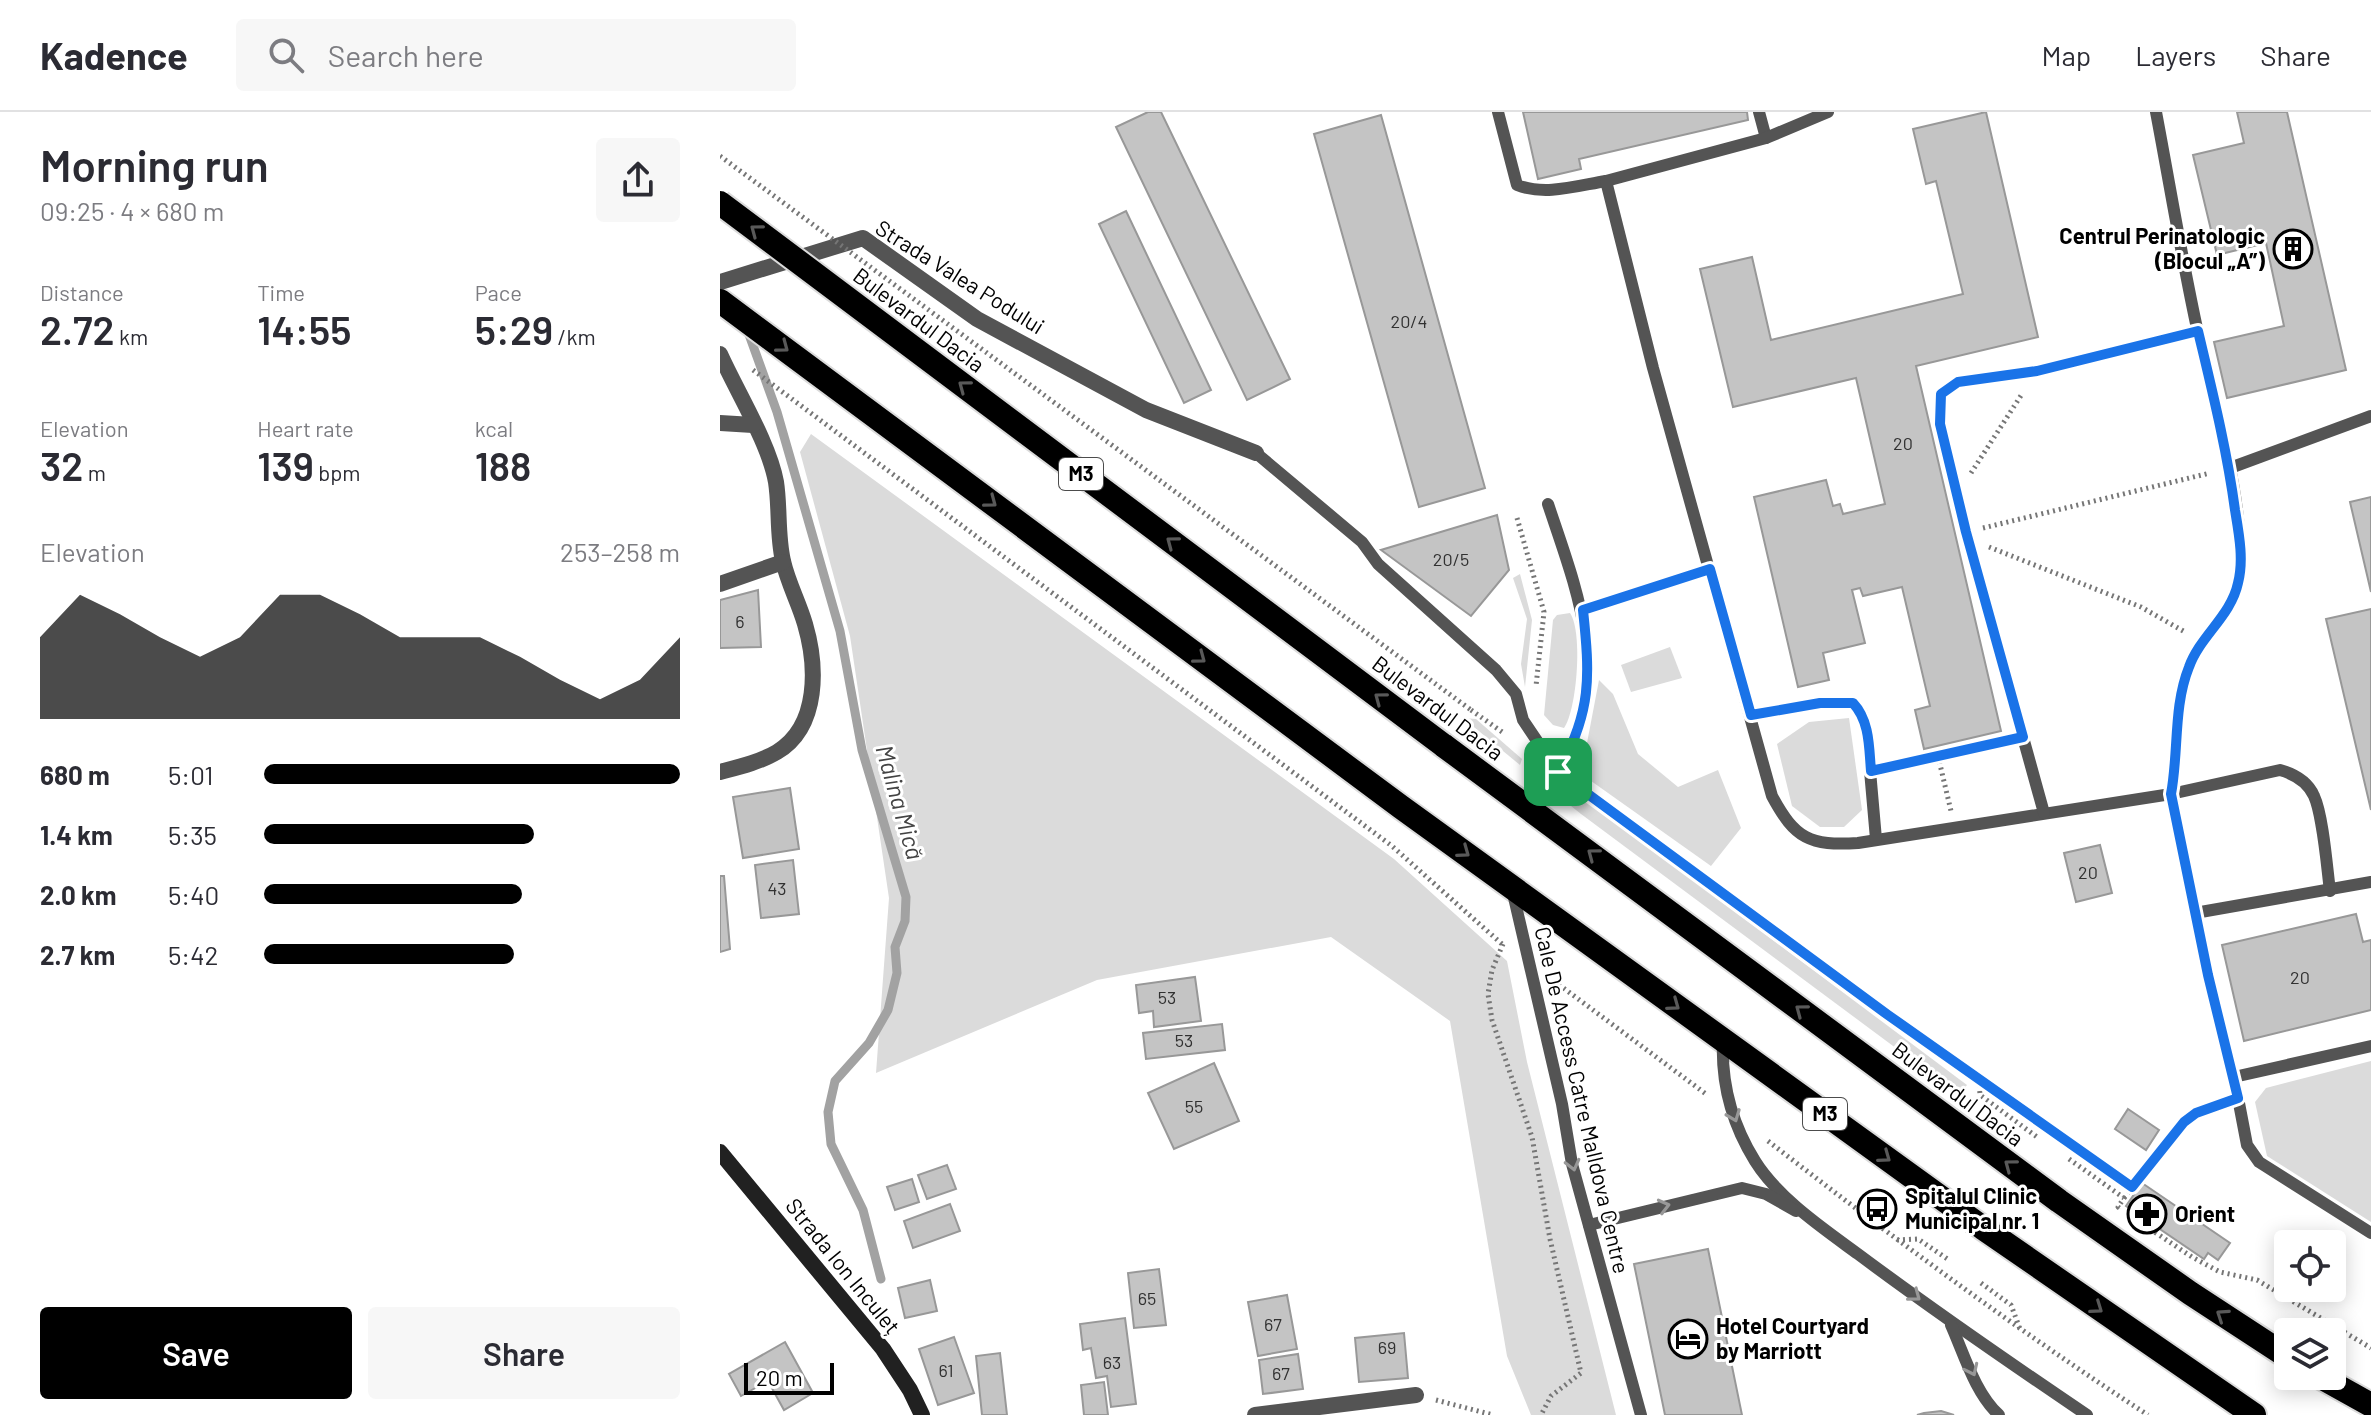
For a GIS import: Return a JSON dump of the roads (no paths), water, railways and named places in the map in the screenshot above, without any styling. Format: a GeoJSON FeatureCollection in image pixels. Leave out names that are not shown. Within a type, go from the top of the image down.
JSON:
{"type":"FeatureCollection","features":[{"type":"Feature","properties":{"kind":"highway","name":"Bulevardul Dacia"},"geometry":{"type":"LineString","coordinates":[[720,203],[1443,745],[2059,1201],[2274,1348]]}},
{"type":"Feature","properties":{"kind":"highway","name":"M3"},"geometry":{"type":"LineString","coordinates":[[720,301],[1401,807],[1983,1228],[2254,1415]]}},
{"type":"Feature","properties":{"kind":"highway"},"geometry":{"type":"LineString","coordinates":[[2344,1390],[2371,1405]]}},
{"type":"Feature","properties":{"kind":"main road","name":"Strada Ion Inculeț"},"geometry":{"type":"LineString","coordinates":[[720,1152],[883,1349],[922,1415]]}},
{"type":"Feature","properties":{"kind":"street","name":"Strada Valea Podului"},"geometry":{"type":"LineString","coordinates":[[720,282],[863,238],[977,319],[1146,410],[1256,453]]}},
{"type":"Feature","properties":{"kind":"street"},"geometry":{"type":"LineString","coordinates":[[720,354],[766,447],[776,482],[783,562],[806,626],[813,670],[811,703],[798,731],[779,751],[748,765],[720,772]]}},
{"type":"Feature","properties":{"kind":"street"},"geometry":{"type":"LineString","coordinates":[[720,423],[753,425]]}},
{"type":"Feature","properties":{"kind":"street"},"geometry":{"type":"LineString","coordinates":[[720,584],[783,562]]}},
{"type":"Feature","properties":{"kind":"street"},"geometry":{"type":"LineString","coordinates":[[1255,1415],[1416,1395]]}},
{"type":"Feature","properties":{"kind":"lane"},"geometry":{"type":"LineString","coordinates":[[1498,112],[1517,185],[1546,191],[1606,181],[1766,138],[1828,112]]}},
{"type":"Feature","properties":{"kind":"lane"},"geometry":{"type":"LineString","coordinates":[[1759,112],[1766,138]]}},
{"type":"Feature","properties":{"kind":"lane"},"geometry":{"type":"LineString","coordinates":[[2156,112],[2198,331],[2230,468],[2241,561],[2238,584],[2228,610],[2190,662],[2181,688],[2177,764],[2171,794],[2247,1145],[2252,1155],[2277,1175],[2371,1233]]}},
{"type":"Feature","properties":{"kind":"lane"},"geometry":{"type":"LineString","coordinates":[[1606,181],[1653,368],[1772,796],[1788,824],[1814,842],[1829,845],[2171,794],[2280,770],[2304,783],[2315,797],[2330,891]]}},
{"type":"Feature","properties":{"kind":"lane"},"geometry":{"type":"LineString","coordinates":[[2044,813],[1966,532],[1940,424],[1941,394],[1958,382],[2037,371],[2198,331]]}},
{"type":"Feature","properties":{"kind":"lane"},"geometry":{"type":"LineString","coordinates":[[2230,468],[2371,416]]}},
{"type":"Feature","properties":{"kind":"lane"},"geometry":{"type":"LineString","coordinates":[[1256,453],[1362,542],[1378,564],[1496,670],[1516,694],[1523,720],[1558,772]]}},
{"type":"Feature","properties":{"kind":"lane"},"geometry":{"type":"LineString","coordinates":[[1532,810],[1569,753],[1581,722],[1589,675],[1583,610],[1548,504]]}},
{"type":"Feature","properties":{"kind":"lane"},"geometry":{"type":"LineString","coordinates":[[1583,610],[1710,569]]}},
{"type":"Feature","properties":{"kind":"lane"},"geometry":{"type":"LineString","coordinates":[[1751,715],[1820,703],[1853,703],[1862,713],[1866,725],[1876,839]]}},
{"type":"Feature","properties":{"kind":"lane"},"geometry":{"type":"LineString","coordinates":[[2195,913],[2371,882]]}},
{"type":"Feature","properties":{"kind":"lane","name":"Cale De Access Catre Malldova Centre"},"geometry":{"type":"LineString","coordinates":[[1511,886],[1562,1104],[1572,1164],[1641,1415]]}},
{"type":"Feature","properties":{"kind":"lane"},"geometry":{"type":"LineString","coordinates":[[1723,1040],[1722,1068],[1731,1112],[1761,1170],[1813,1221]]}},
{"type":"Feature","properties":{"kind":"lane"},"geometry":{"type":"LineString","coordinates":[[2234,1077],[2371,1046]]}},
{"type":"Feature","properties":{"kind":"lane"},"geometry":{"type":"LineString","coordinates":[[1589,1225],[1742,1188],[1766,1194],[1813,1221],[1949,1322],[2087,1415]]}},
{"type":"Feature","properties":{"kind":"lane"},"geometry":{"type":"LineString","coordinates":[[1949,1322],[1990,1407],[1999,1415]]}},
{"type":"Feature","properties":{"kind":"waterway","name":"Malina Mică"},"geometry":{"type":"LineString","coordinates":[[747,329],[777,412],[840,631],[862,750],[906,897],[905,921],[895,947],[897,973],[888,1010],[869,1043],[835,1081],[828,1112],[831,1144],[863,1210],[881,1279]]}},
{"type":"Feature","properties":{"kind":"place","name":"Centrul Perinatologic (Blocul „A”)"},"geometry":{"type":"Point","coordinates":[2293,249]}},
{"type":"Feature","properties":{"kind":"place","name":"Spitalul Clinic Municipal nr. 1"},"geometry":{"type":"Point","coordinates":[1877,1209]}},
{"type":"Feature","properties":{"kind":"place","name":"Orient"},"geometry":{"type":"Point","coordinates":[2147,1214]}},
{"type":"Feature","properties":{"kind":"place","name":"Hotel Courtyard by Marriott"},"geometry":{"type":"Point","coordinates":[1688,1339]}}]}
